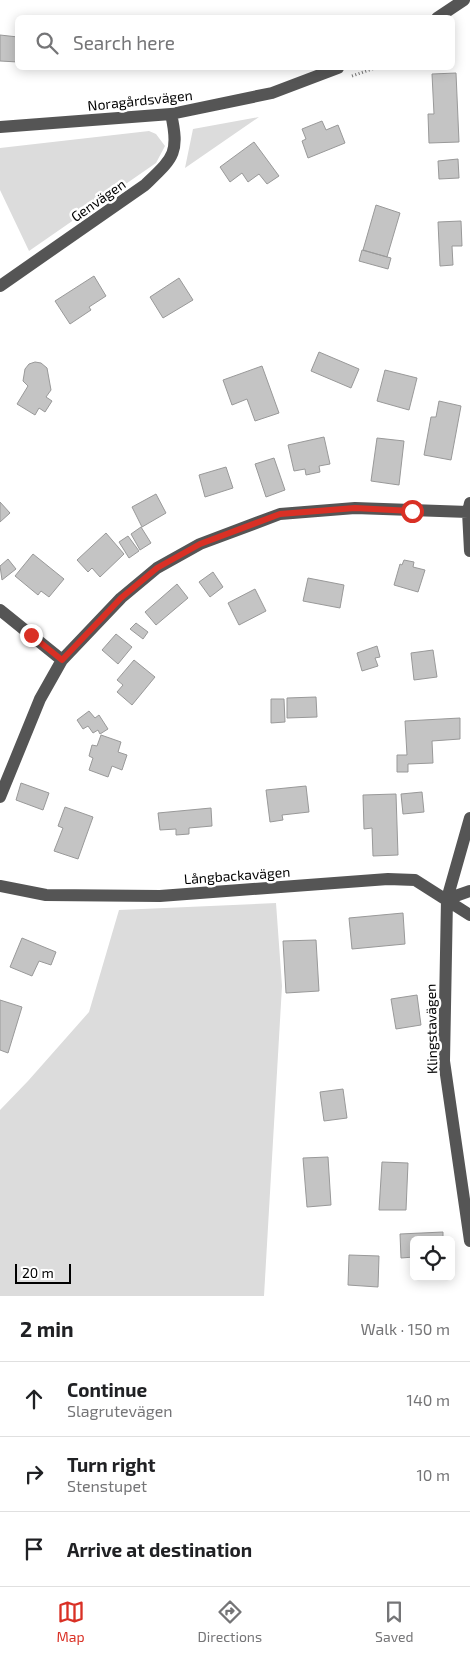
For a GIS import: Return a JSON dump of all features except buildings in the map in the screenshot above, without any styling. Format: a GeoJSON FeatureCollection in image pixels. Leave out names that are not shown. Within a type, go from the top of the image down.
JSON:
{"type":"FeatureCollection","features":[{"type":"Feature","properties":{"kind":"street"},"geometry":{"type":"LineString","coordinates":[[442,15],[464,0]]}},
{"type":"Feature","properties":{"kind":"street","name":"Noragårdsvägen"},"geometry":{"type":"LineString","coordinates":[[0,127],[171,114],[272,93],[333,70]]}},
{"type":"Feature","properties":{"kind":"street","name":"Genvägen"},"geometry":{"type":"LineString","coordinates":[[0,286],[145,185],[165,166],[174,153],[176,134],[171,114]]}},
{"type":"Feature","properties":{"kind":"street"},"geometry":{"type":"LineString","coordinates":[[0,797],[40,698],[62,660],[121,598],[157,568],[200,544],[280,514],[355,508],[469,508],[470,551]]}},
{"type":"Feature","properties":{"kind":"street"},"geometry":{"type":"LineString","coordinates":[[0,610],[62,660]]}},
{"type":"Feature","properties":{"kind":"street","name":"Klingstavägen"},"geometry":{"type":"LineString","coordinates":[[470,818],[447,899],[444,1061],[470,1241]]}},
{"type":"Feature","properties":{"kind":"street","name":"Långbackavägen"},"geometry":{"type":"LineString","coordinates":[[0,886],[46,895],[160,896],[388,879],[415,880],[470,914]]}},
{"type":"Feature","properties":{"kind":"street"},"geometry":{"type":"LineString","coordinates":[[447,899],[470,891]]}},
{"type":"Feature","properties":{"kind":"shaded area"},"geometry":{"type":"Polygon","coordinates":[[[259,117],[185,168],[193,129],[259,117]]]}},
{"type":"Feature","properties":{"kind":"shaded area"},"geometry":{"type":"Polygon","coordinates":[[[149,131],[156,134],[165,146],[156,163],[29,251],[0,190],[0,148],[149,131]]]}},
{"type":"Feature","properties":{"kind":"shaded area"},"geometry":{"type":"Polygon","coordinates":[[[276,903],[282,986],[264,1296],[0,1296],[0,1110],[89,1012],[119,910],[276,903]]]}},
{"type":"Feature","properties":{"kind":"route"},"geometry":{"type":"LineString","coordinates":[[31,635],[62,660],[121,598],[157,568],[200,544],[280,514],[355,508],[412,511]]}}]}
